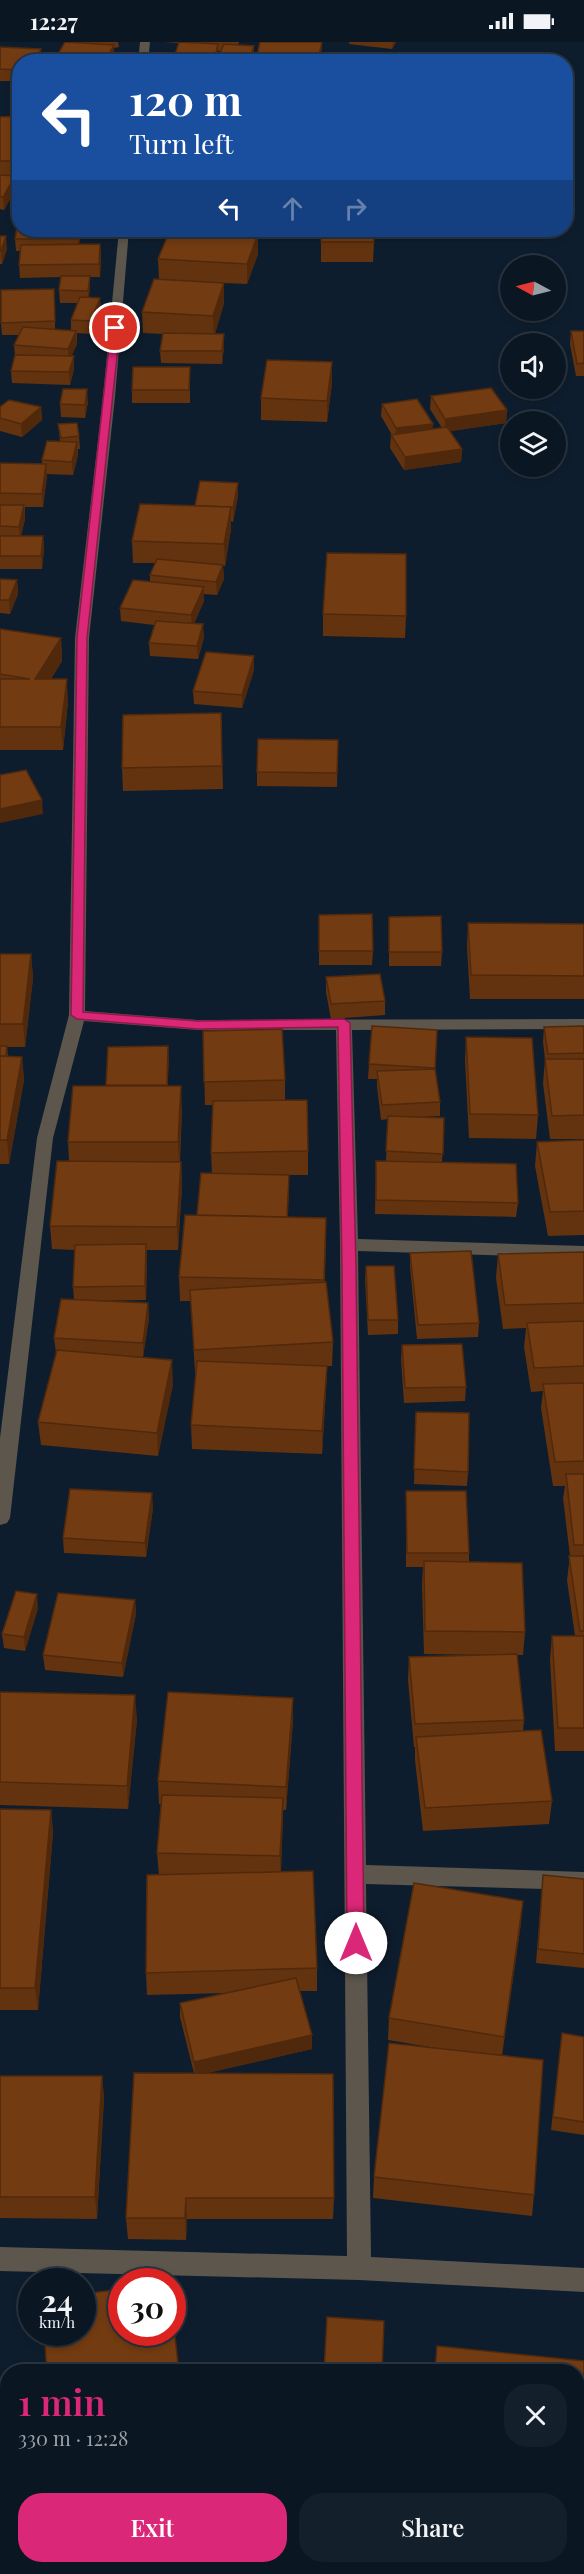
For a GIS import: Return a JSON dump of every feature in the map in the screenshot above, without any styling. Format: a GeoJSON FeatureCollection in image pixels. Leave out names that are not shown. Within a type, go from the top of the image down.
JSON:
{"type":"FeatureCollection","features":[{"type":"Feature","properties":{"kind":"street"},"geometry":{"type":"LineString","coordinates":[[0,1518],[45,1138],[77,1015],[82,638],[109,397],[123,237]]}},
{"type":"Feature","properties":{"kind":"street"},"geometry":{"type":"LineString","coordinates":[[77,1015],[198,1025],[584,1024]]}},
{"type":"Feature","properties":{"kind":"street"},"geometry":{"type":"LineString","coordinates":[[344,1023],[349,1245],[359,2268]]}},
{"type":"Feature","properties":{"kind":"street"},"geometry":{"type":"LineString","coordinates":[[349,1245],[584,1252]]}},
{"type":"Feature","properties":{"kind":"street"},"geometry":{"type":"LineString","coordinates":[[355,1874],[584,1881]]}},
{"type":"Feature","properties":{"kind":"street"},"geometry":{"type":"LineString","coordinates":[[0,2259],[359,2268],[584,2280]]}},
{"type":"Feature","properties":{"kind":"building"},"geometry":{"type":"Polygon","coordinates":[[[65,42],[114,45],[109,54],[58,54],[65,42]]]}},
{"type":"Feature","properties":{"kind":"building"},"geometry":{"type":"Polygon","coordinates":[[[179,42],[218,44],[216,54],[175,54],[179,42]]]}},
{"type":"Feature","properties":{"kind":"building"},"geometry":{"type":"Polygon","coordinates":[[[260,42],[322,42],[319,54],[257,54],[260,42]]]}},
{"type":"Feature","properties":{"kind":"building"},"geometry":{"type":"Polygon","coordinates":[[[224,44],[254,46],[251,54],[220,54],[224,44]]]}},
{"type":"Feature","properties":{"kind":"building"},"geometry":{"type":"Polygon","coordinates":[[[0,47],[41,49],[39,54],[12,54],[12,70],[0,69],[0,47]]]}},
{"type":"Feature","properties":{"kind":"building"},"geometry":{"type":"Polygon","coordinates":[[[12,116],[12,161],[0,161],[0,117],[12,116]]]}},
{"type":"Feature","properties":{"kind":"building"},"geometry":{"type":"Polygon","coordinates":[[[0,175],[12,176],[12,181],[3,197],[0,197],[0,175]]]}},
{"type":"Feature","properties":{"kind":"building"},"geometry":{"type":"Polygon","coordinates":[[[0,236],[6,236],[1,251],[0,251],[0,236]]]}},
{"type":"Feature","properties":{"kind":"building"},"geometry":{"type":"Polygon","coordinates":[[[15,237],[78,237],[78,239],[15,239],[15,237]]]}},
{"type":"Feature","properties":{"kind":"building"},"geometry":{"type":"Polygon","coordinates":[[[167,237],[257,237],[247,264],[158,259],[167,237]]]}},
{"type":"Feature","properties":{"kind":"building"},"geometry":{"type":"Polygon","coordinates":[[[321,237],[374,237],[374,242],[321,242],[321,237]]]}},
{"type":"Feature","properties":{"kind":"building"},"geometry":{"type":"Polygon","coordinates":[[[100,244],[99,264],[19,265],[21,245],[100,244]]]}},
{"type":"Feature","properties":{"kind":"building"},"geometry":{"type":"Polygon","coordinates":[[[61,276],[90,276],[88,291],[59,290],[61,276]]]}},
{"type":"Feature","properties":{"kind":"building"},"geometry":{"type":"Polygon","coordinates":[[[154,279],[224,283],[213,316],[142,312],[154,279]]]}},
{"type":"Feature","properties":{"kind":"building"},"geometry":{"type":"Polygon","coordinates":[[[54,289],[55,321],[1,323],[1,290],[54,289]]]}},
{"type":"Feature","properties":{"kind":"building"},"geometry":{"type":"Polygon","coordinates":[[[80,297],[100,298],[91,321],[71,320],[80,297]]]}},
{"type":"Feature","properties":{"kind":"building"},"geometry":{"type":"Polygon","coordinates":[[[23,327],[76,331],[68,349],[14,345],[23,327]]]}},
{"type":"Feature","properties":{"kind":"building"},"geometry":{"type":"Polygon","coordinates":[[[571,331],[584,331],[584,363],[577,364],[571,331]]]}},
{"type":"Feature","properties":{"kind":"building"},"geometry":{"type":"Polygon","coordinates":[[[163,333],[224,334],[222,351],[160,351],[163,333]]]}},
{"type":"Feature","properties":{"kind":"building"},"geometry":{"type":"Polygon","coordinates":[[[15,355],[74,356],[69,372],[11,371],[15,355]]]}},
{"type":"Feature","properties":{"kind":"building"},"geometry":{"type":"Polygon","coordinates":[[[267,360],[332,362],[327,401],[261,398],[267,360]]]}},
{"type":"Feature","properties":{"kind":"building"},"geometry":{"type":"Polygon","coordinates":[[[133,367],[190,367],[189,390],[132,390],[133,367]]]}},
{"type":"Feature","properties":{"kind":"building"},"geometry":{"type":"Polygon","coordinates":[[[491,388],[507,410],[445,419],[431,396],[491,388]]]}},
{"type":"Feature","properties":{"kind":"building"},"geometry":{"type":"Polygon","coordinates":[[[63,389],[87,389],[85,405],[60,404],[63,389]]]}},
{"type":"Feature","properties":{"kind":"building"},"geometry":{"type":"Polygon","coordinates":[[[417,399],[433,424],[396,428],[382,404],[417,399]]]}},
{"type":"Feature","properties":{"kind":"building"},"geometry":{"type":"Polygon","coordinates":[[[9,400],[41,407],[21,424],[0,418],[0,407],[9,400]]]}},
{"type":"Feature","properties":{"kind":"building"},"geometry":{"type":"Polygon","coordinates":[[[77,423],[79,436],[61,438],[58,424],[77,423]]]}},
{"type":"Feature","properties":{"kind":"building"},"geometry":{"type":"Polygon","coordinates":[[[447,427],[462,449],[405,457],[391,435],[447,427]]]}},
{"type":"Feature","properties":{"kind":"building"},"geometry":{"type":"Polygon","coordinates":[[[47,441],[77,442],[72,462],[42,460],[47,441]]]}},
{"type":"Feature","properties":{"kind":"building"},"geometry":{"type":"Polygon","coordinates":[[[0,463],[46,464],[42,494],[0,493],[0,463]]]}},
{"type":"Feature","properties":{"kind":"building"},"geometry":{"type":"Polygon","coordinates":[[[200,481],[238,483],[233,508],[195,506],[200,481]]]}},
{"type":"Feature","properties":{"kind":"building"},"geometry":{"type":"Polygon","coordinates":[[[140,504],[231,507],[224,544],[132,541],[140,504]]]}},
{"type":"Feature","properties":{"kind":"building"},"geometry":{"type":"Polygon","coordinates":[[[0,505],[24,505],[19,527],[0,526],[0,505]]]}},
{"type":"Feature","properties":{"kind":"building"},"geometry":{"type":"Polygon","coordinates":[[[0,536],[43,536],[41,556],[0,556],[0,536]]]}},
{"type":"Feature","properties":{"kind":"building"},"geometry":{"type":"Polygon","coordinates":[[[327,553],[406,554],[406,616],[323,614],[327,553]]]}},
{"type":"Feature","properties":{"kind":"building"},"geometry":{"type":"Polygon","coordinates":[[[157,559],[223,565],[216,582],[150,575],[157,559]]]}},
{"type":"Feature","properties":{"kind":"building"},"geometry":{"type":"Polygon","coordinates":[[[0,579],[17,580],[9,600],[0,600],[0,579]]]}},
{"type":"Feature","properties":{"kind":"building"},"geometry":{"type":"Polygon","coordinates":[[[133,580],[204,587],[191,615],[120,608],[133,580]]]}},
{"type":"Feature","properties":{"kind":"building"},"geometry":{"type":"Polygon","coordinates":[[[156,621],[203,624],[197,646],[149,643],[156,621]]]}},
{"type":"Feature","properties":{"kind":"building"},"geometry":{"type":"Polygon","coordinates":[[[0,629],[61,638],[35,679],[67,679],[61,727],[0,727],[0,679],[30,679],[0,674],[0,629]]]}},
{"type":"Feature","properties":{"kind":"building"},"geometry":{"type":"Polygon","coordinates":[[[206,652],[254,656],[242,695],[193,691],[206,652]]]}},
{"type":"Feature","properties":{"kind":"building"},"geometry":{"type":"Polygon","coordinates":[[[221,713],[222,766],[122,768],[123,715],[221,713]]]}},
{"type":"Feature","properties":{"kind":"building"},"geometry":{"type":"Polygon","coordinates":[[[258,739],[338,740],[337,773],[257,772],[258,739]]]}},
{"type":"Feature","properties":{"kind":"building"},"geometry":{"type":"Polygon","coordinates":[[[26,770],[42,800],[0,809],[0,775],[26,770]]]}},
{"type":"Feature","properties":{"kind":"building"},"geometry":{"type":"Polygon","coordinates":[[[372,914],[373,951],[319,951],[319,915],[372,914]]]}},
{"type":"Feature","properties":{"kind":"building"},"geometry":{"type":"Polygon","coordinates":[[[441,916],[442,952],[389,952],[389,917],[441,916]]]}},
{"type":"Feature","properties":{"kind":"building"},"geometry":{"type":"Polygon","coordinates":[[[468,923],[584,924],[584,976],[471,975],[468,923]]]}},
{"type":"Feature","properties":{"kind":"building"},"geometry":{"type":"Polygon","coordinates":[[[0,954],[31,954],[23,1024],[0,1024],[0,954]]]}},
{"type":"Feature","properties":{"kind":"building"},"geometry":{"type":"Polygon","coordinates":[[[380,974],[385,1001],[331,1004],[326,977],[380,974]]]}},
{"type":"Feature","properties":{"kind":"building"},"geometry":{"type":"Polygon","coordinates":[[[372,1026],[437,1030],[435,1068],[369,1064],[372,1026]]]}},
{"type":"Feature","properties":{"kind":"building"},"geometry":{"type":"Polygon","coordinates":[[[584,1026],[584,1053],[548,1054],[544,1027],[584,1026]]]}},
{"type":"Feature","properties":{"kind":"building"},"geometry":{"type":"Polygon","coordinates":[[[282,1029],[285,1080],[204,1082],[203,1031],[282,1029]]]}},
{"type":"Feature","properties":{"kind":"building"},"geometry":{"type":"Polygon","coordinates":[[[466,1037],[532,1038],[538,1115],[470,1114],[466,1037]]]}},
{"type":"Feature","properties":{"kind":"building"},"geometry":{"type":"Polygon","coordinates":[[[0,1046],[7,1046],[6,1056],[0,1056],[0,1046]]]}},
{"type":"Feature","properties":{"kind":"building"},"geometry":{"type":"Polygon","coordinates":[[[168,1046],[167,1085],[106,1085],[108,1047],[168,1046]]]}},
{"type":"Feature","properties":{"kind":"building"},"geometry":{"type":"Polygon","coordinates":[[[0,1056],[22,1057],[7,1140],[0,1140],[0,1056]]]}},
{"type":"Feature","properties":{"kind":"building"},"geometry":{"type":"Polygon","coordinates":[[[545,1059],[584,1059],[584,1115],[552,1116],[545,1059]]]}},
{"type":"Feature","properties":{"kind":"building"},"geometry":{"type":"Polygon","coordinates":[[[435,1069],[440,1102],[382,1105],[377,1071],[435,1069]]]}},
{"type":"Feature","properties":{"kind":"building"},"geometry":{"type":"Polygon","coordinates":[[[73,1086],[181,1086],[178,1142],[68,1142],[73,1086]]]}},
{"type":"Feature","properties":{"kind":"building"},"geometry":{"type":"Polygon","coordinates":[[[307,1100],[308,1151],[211,1153],[213,1101],[307,1100]]]}},
{"type":"Feature","properties":{"kind":"building"},"geometry":{"type":"Polygon","coordinates":[[[388,1116],[444,1118],[443,1154],[386,1151],[388,1116]]]}},
{"type":"Feature","properties":{"kind":"building"},"geometry":{"type":"Polygon","coordinates":[[[584,1140],[584,1211],[550,1212],[537,1142],[584,1140]]]}},
{"type":"Feature","properties":{"kind":"building"},"geometry":{"type":"Polygon","coordinates":[[[57,1161],[181,1162],[177,1227],[50,1226],[57,1161]]]}},
{"type":"Feature","properties":{"kind":"building"},"geometry":{"type":"Polygon","coordinates":[[[376,1161],[516,1164],[518,1203],[376,1200],[376,1161]]]}},
{"type":"Feature","properties":{"kind":"building"},"geometry":{"type":"Polygon","coordinates":[[[201,1173],[289,1175],[287,1217],[197,1215],[201,1173]]]}},
{"type":"Feature","properties":{"kind":"building"},"geometry":{"type":"Polygon","coordinates":[[[185,1215],[326,1218],[324,1280],[179,1277],[185,1215]]]}},
{"type":"Feature","properties":{"kind":"building"},"geometry":{"type":"Polygon","coordinates":[[[146,1244],[145,1286],[73,1287],[75,1245],[146,1244]]]}},
{"type":"Feature","properties":{"kind":"building"},"geometry":{"type":"Polygon","coordinates":[[[471,1251],[479,1323],[418,1325],[410,1253],[471,1251]]]}},
{"type":"Feature","properties":{"kind":"building"},"geometry":{"type":"Polygon","coordinates":[[[584,1252],[584,1303],[505,1305],[498,1254],[584,1252]]]}},
{"type":"Feature","properties":{"kind":"building"},"geometry":{"type":"Polygon","coordinates":[[[366,1266],[394,1266],[398,1320],[368,1320],[366,1266]]]}},
{"type":"Feature","properties":{"kind":"building"},"geometry":{"type":"Polygon","coordinates":[[[326,1282],[333,1342],[194,1350],[190,1290],[326,1282]]]}},
{"type":"Feature","properties":{"kind":"building"},"geometry":{"type":"Polygon","coordinates":[[[61,1299],[148,1303],[143,1343],[54,1338],[61,1299]]]}},
{"type":"Feature","properties":{"kind":"building"},"geometry":{"type":"Polygon","coordinates":[[[584,1321],[584,1366],[534,1368],[527,1323],[584,1321]]]}},
{"type":"Feature","properties":{"kind":"building"},"geometry":{"type":"Polygon","coordinates":[[[462,1344],[466,1387],[405,1388],[402,1345],[462,1344]]]}},
{"type":"Feature","properties":{"kind":"building"},"geometry":{"type":"Polygon","coordinates":[[[57,1350],[172,1360],[157,1433],[38,1422],[57,1350]]]}},
{"type":"Feature","properties":{"kind":"building"},"geometry":{"type":"Polygon","coordinates":[[[197,1361],[327,1366],[322,1431],[191,1425],[197,1361]]]}},
{"type":"Feature","properties":{"kind":"building"},"geometry":{"type":"Polygon","coordinates":[[[584,1383],[584,1461],[555,1462],[543,1384],[584,1383]]]}},
{"type":"Feature","properties":{"kind":"building"},"geometry":{"type":"Polygon","coordinates":[[[416,1412],[469,1413],[468,1472],[414,1469],[416,1412]]]}},
{"type":"Feature","properties":{"kind":"building"},"geometry":{"type":"Polygon","coordinates":[[[566,1474],[584,1474],[584,1545],[574,1545],[566,1474]]]}},
{"type":"Feature","properties":{"kind":"building"},"geometry":{"type":"Polygon","coordinates":[[[70,1489],[152,1493],[145,1543],[63,1538],[70,1489]]]}},
{"type":"Feature","properties":{"kind":"building"},"geometry":{"type":"Polygon","coordinates":[[[406,1491],[466,1491],[469,1553],[407,1553],[406,1491]]]}},
{"type":"Feature","properties":{"kind":"building"},"geometry":{"type":"Polygon","coordinates":[[[569,1556],[584,1556],[584,1631],[580,1631],[569,1556]]]}},
{"type":"Feature","properties":{"kind":"building"},"geometry":{"type":"Polygon","coordinates":[[[424,1561],[522,1563],[525,1632],[425,1631],[424,1561]]]}},
{"type":"Feature","properties":{"kind":"building"},"geometry":{"type":"Polygon","coordinates":[[[16,1591],[37,1594],[24,1637],[2,1634],[16,1591]]]}},
{"type":"Feature","properties":{"kind":"building"},"geometry":{"type":"Polygon","coordinates":[[[58,1593],[135,1600],[122,1663],[43,1655],[58,1593]]]}},
{"type":"Feature","properties":{"kind":"building"},"geometry":{"type":"Polygon","coordinates":[[[552,1636],[584,1636],[584,1728],[558,1728],[552,1636]]]}},
{"type":"Feature","properties":{"kind":"building"},"geometry":{"type":"Polygon","coordinates":[[[517,1654],[524,1720],[415,1724],[409,1657],[517,1654]]]}},
{"type":"Feature","properties":{"kind":"building"},"geometry":{"type":"Polygon","coordinates":[[[0,1692],[135,1695],[127,1786],[0,1782],[0,1692]]]}},
{"type":"Feature","properties":{"kind":"building"},"geometry":{"type":"Polygon","coordinates":[[[168,1692],[293,1698],[286,1787],[158,1781],[168,1692]]]}},
{"type":"Feature","properties":{"kind":"building"},"geometry":{"type":"Polygon","coordinates":[[[541,1730],[552,1801],[425,1808],[416,1737],[541,1730]]]}},
{"type":"Feature","properties":{"kind":"building"},"geometry":{"type":"Polygon","coordinates":[[[162,1795],[283,1798],[280,1856],[157,1853],[162,1795]]]}},
{"type":"Feature","properties":{"kind":"building"},"geometry":{"type":"Polygon","coordinates":[[[0,1809],[51,1810],[35,1988],[0,1988],[0,1809]]]}},
{"type":"Feature","properties":{"kind":"building"},"geometry":{"type":"Polygon","coordinates":[[[313,1871],[317,1968],[146,1973],[147,1875],[313,1871]]]}},
{"type":"Feature","properties":{"kind":"building"},"geometry":{"type":"Polygon","coordinates":[[[543,1875],[584,1879],[584,1954],[538,1949],[543,1875]]]}},
{"type":"Feature","properties":{"kind":"building"},"geometry":{"type":"Polygon","coordinates":[[[414,1883],[523,1901],[504,2037],[389,2018],[414,1883]]]}},
{"type":"Feature","properties":{"kind":"building"},"geometry":{"type":"Polygon","coordinates":[[[296,1978],[312,2035],[194,2062],[180,2003],[296,1978]]]}},
{"type":"Feature","properties":{"kind":"building"},"geometry":{"type":"Polygon","coordinates":[[[562,2033],[584,2037],[584,2122],[553,2117],[562,2033]]]}},
{"type":"Feature","properties":{"kind":"building"},"geometry":{"type":"Polygon","coordinates":[[[389,2043],[543,2060],[534,2195],[374,2177],[389,2043]]]}},
{"type":"Feature","properties":{"kind":"building"},"geometry":{"type":"Polygon","coordinates":[[[134,2073],[333,2074],[334,2198],[186,2198],[185,2218],[126,2218],[134,2073]]]}},
{"type":"Feature","properties":{"kind":"building"},"geometry":{"type":"Polygon","coordinates":[[[0,2076],[102,2076],[95,2197],[0,2197],[0,2076]]]}},
{"type":"Feature","properties":{"kind":"building"},"geometry":{"type":"Polygon","coordinates":[[[108,2291],[108,2346],[176,2346],[178,2364],[46,2364],[45,2346],[96,2346],[96,2292],[108,2291]]]}},
{"type":"Feature","properties":{"kind":"building"},"geometry":{"type":"Polygon","coordinates":[[[327,2317],[384,2321],[382,2364],[324,2364],[327,2317]]]}},
{"type":"Feature","properties":{"kind":"building"},"geometry":{"type":"Polygon","coordinates":[[[437,2346],[584,2361],[584,2364],[436,2364],[437,2346]]]}},
{"type":"Feature","properties":{"kind":"route"},"geometry":{"type":"LineString","coordinates":[[115,328],[82,638],[77,1015],[198,1025],[344,1023],[349,1268],[356,1943]]}}]}
